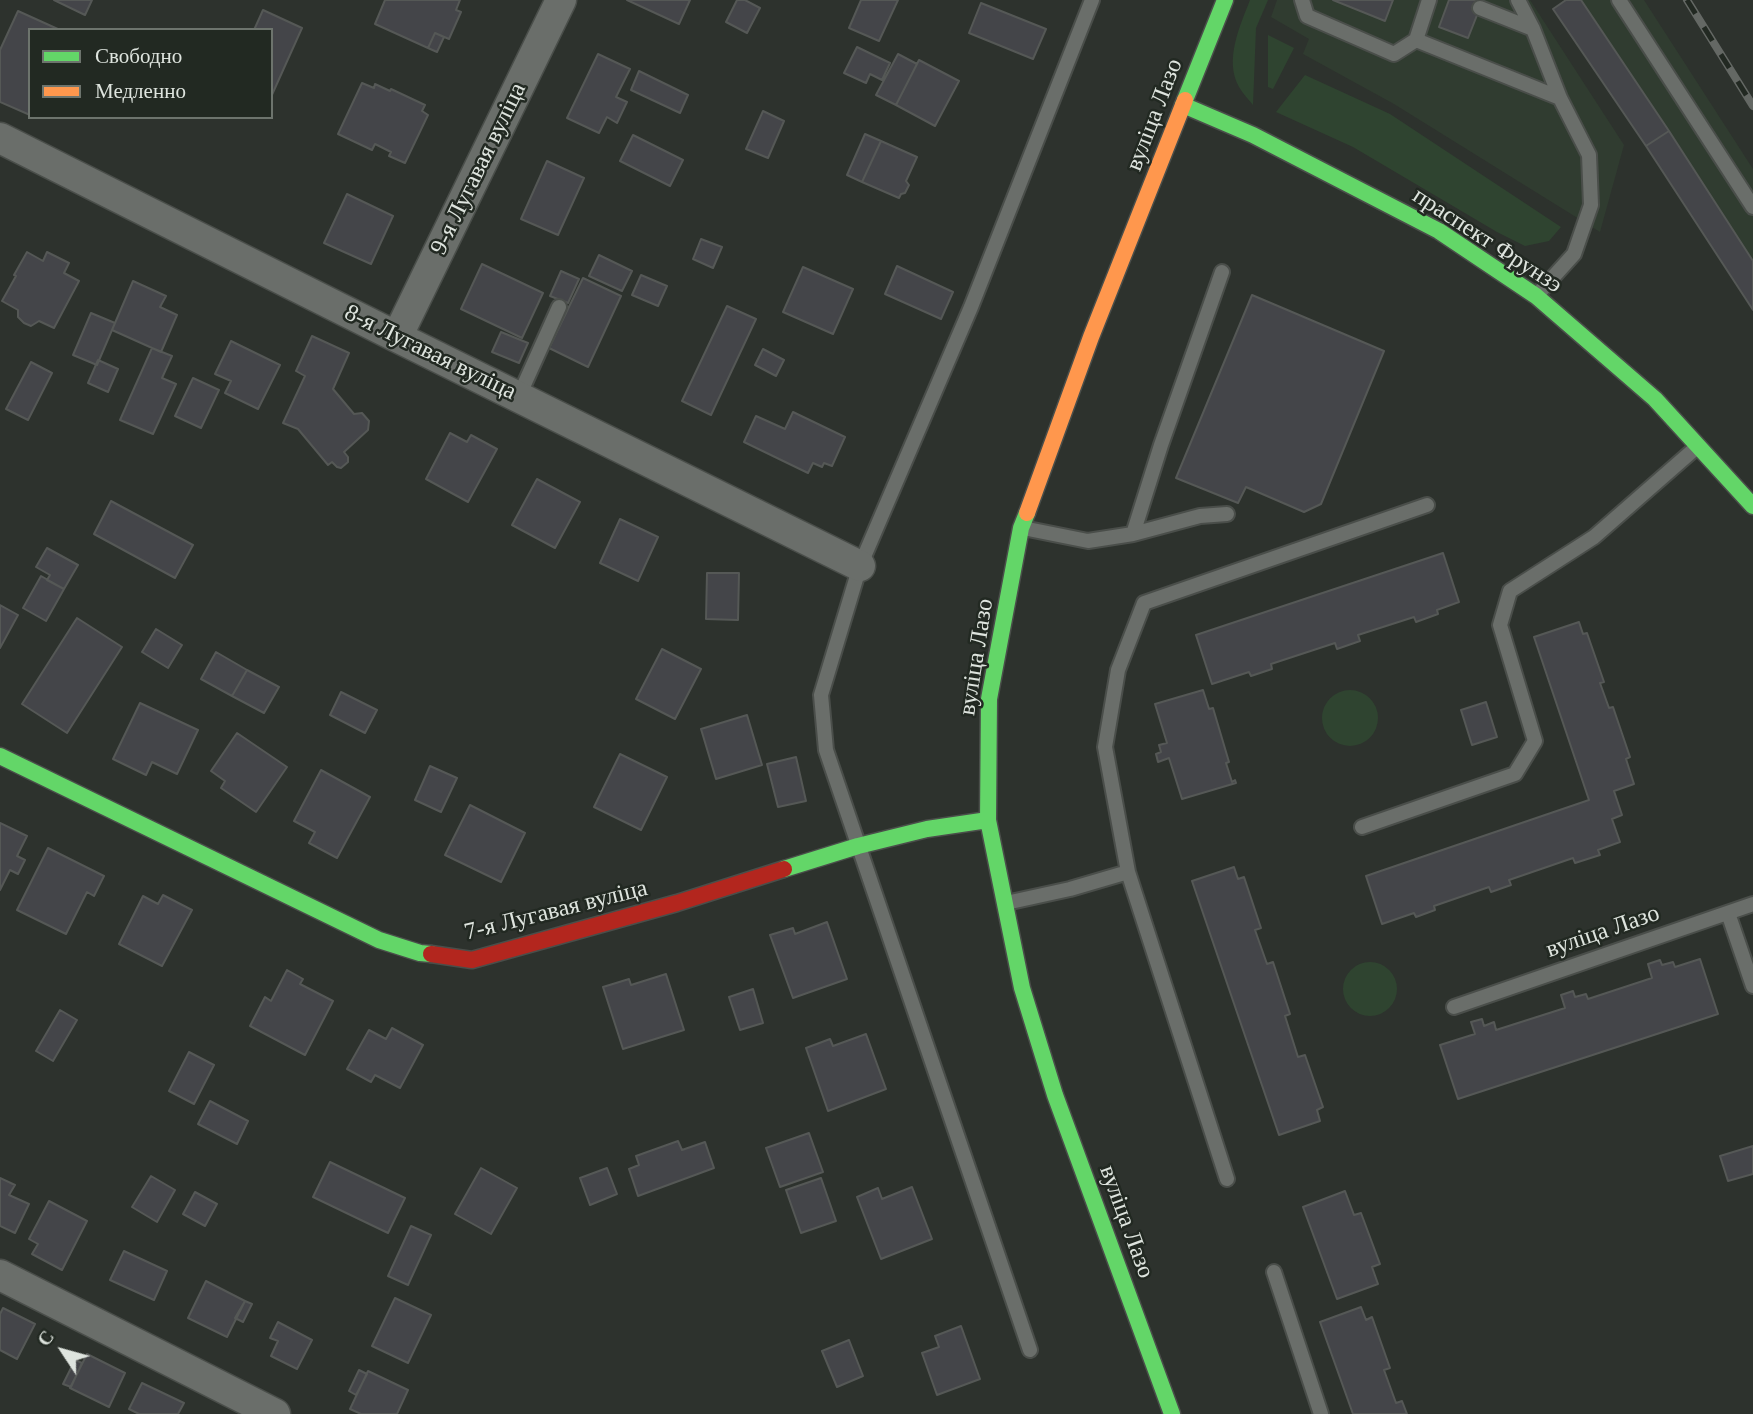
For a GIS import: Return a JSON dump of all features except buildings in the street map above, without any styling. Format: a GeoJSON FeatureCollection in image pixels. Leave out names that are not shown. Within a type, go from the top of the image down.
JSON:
{"type":"FeatureCollection","features":[{"type":"Feature","properties":{"kind":"street","name":"9-я Лугавая вуліца"},"geometry":{"type":"LineString","coordinates":[[397,337],[561,0]]}},
{"type":"Feature","properties":{"kind":"street","name":"вуліца Лазо"},"geometry":{"type":"LineString","coordinates":[[1172,1414],[1055,1095],[1022,989],[988,820],[989,699],[1021,528],[1091,337],[1224,0]]}},
{"type":"Feature","properties":{"kind":"street","name":"праспект Фрунзэ"},"geometry":{"type":"LineString","coordinates":[[1183,105],[1253,135],[1439,231],[1536,296],[1655,399],[1753,506]]}},
{"type":"Feature","properties":{"kind":"street","name":"8-я Лугавая вуліца"},"geometry":{"type":"LineString","coordinates":[[0,138],[860,566]]}},
{"type":"Feature","properties":{"kind":"street","name":"7-я Лугавая вуліца"},"geometry":{"type":"LineString","coordinates":[[0,756],[379,940],[420,953],[472,960],[677,903],[858,846],[927,829],[988,820]]}},
{"type":"Feature","properties":{"kind":"street"},"geometry":{"type":"LineString","coordinates":[[0,1275],[275,1414]]}},
{"type":"Feature","properties":{"kind":"lane"},"geometry":{"type":"LineString","coordinates":[[1030,1350],[826,750],[821,695],[860,566],[971,307],[1092,0]]}},
{"type":"Feature","properties":{"kind":"lane"},"geometry":{"type":"LineString","coordinates":[[1302,0],[1307,16],[1394,54],[1416,40],[1429,0]]}},
{"type":"Feature","properties":{"kind":"lane"},"geometry":{"type":"LineString","coordinates":[[1518,0],[1588,155],[1591,205],[1574,254],[1536,296]]}},
{"type":"Feature","properties":{"kind":"lane"},"geometry":{"type":"LineString","coordinates":[[1619,0],[1753,207]]}},
{"type":"Feature","properties":{"kind":"lane"},"geometry":{"type":"LineString","coordinates":[[1480,8],[1533,29]]}},
{"type":"Feature","properties":{"kind":"lane"},"geometry":{"type":"LineString","coordinates":[[1416,40],[1560,98]]}},
{"type":"Feature","properties":{"kind":"lane"},"geometry":{"type":"LineString","coordinates":[[1133,534],[1161,445],[1222,272]]}},
{"type":"Feature","properties":{"kind":"lane"},"geometry":{"type":"LineString","coordinates":[[519,396],[559,307]]}},
{"type":"Feature","properties":{"kind":"lane"},"geometry":{"type":"LineString","coordinates":[[1362,827],[1516,774],[1535,741],[1500,625],[1510,591],[1594,537],[1699,445]]}},
{"type":"Feature","properties":{"kind":"lane"},"geometry":{"type":"LineString","coordinates":[[1227,1179],[1128,872],[1105,747],[1118,670],[1144,603],[1427,505]]}},
{"type":"Feature","properties":{"kind":"lane"},"geometry":{"type":"LineString","coordinates":[[1021,528],[1088,541],[1133,534],[1200,516],[1227,514]]}},
{"type":"Feature","properties":{"kind":"lane"},"geometry":{"type":"LineString","coordinates":[[1005,903],[1070,889],[1128,872]]}},
{"type":"Feature","properties":{"kind":"lane","name":"вуліца Лазо"},"geometry":{"type":"LineString","coordinates":[[1454,1007],[1753,904]]}},
{"type":"Feature","properties":{"kind":"lane"},"geometry":{"type":"LineString","coordinates":[[1728,913],[1753,986]]}},
{"type":"Feature","properties":{"kind":"lane"},"geometry":{"type":"LineString","coordinates":[[1274,1272],[1321,1414]]}},
{"type":"Feature","properties":{"kind":"shaded area"},"geometry":{"type":"Polygon","coordinates":[[[1250,0],[1268,0],[1256,28],[1253,105],[1239,87],[1233,66],[1235,43],[1250,0]]]}},
{"type":"Feature","properties":{"kind":"shaded area"},"geometry":{"type":"Polygon","coordinates":[[[1277,0],[1530,0],[1624,145],[1600,232],[1394,104],[1303,54],[1309,39],[1271,17],[1277,0]]]}},
{"type":"Feature","properties":{"kind":"shaded area"},"geometry":{"type":"Polygon","coordinates":[[[1566,0],[1644,0],[1753,169],[1753,310],[1553,9],[1566,0]]]}},
{"type":"Feature","properties":{"kind":"shaded area"},"geometry":{"type":"Polygon","coordinates":[[[1268,35],[1294,48],[1273,89],[1268,87],[1268,35]]]}},
{"type":"Feature","properties":{"kind":"shaded area"},"geometry":{"type":"Polygon","coordinates":[[[1305,75],[1390,114],[1561,227],[1549,241],[1525,246],[1353,147],[1276,112],[1305,75]]]}},
{"type":"Feature","properties":{"kind":"shaded area"},"geometry":{"type":"Polygon","coordinates":[[[1350,690],[1361,692],[1370,698],[1376,707],[1376,729],[1370,738],[1361,744],[1350,746],[1339,744],[1330,738],[1324,729],[1322,718],[1324,707],[1330,698],[1339,692],[1350,690]]]}},
{"type":"Feature","properties":{"kind":"shaded area"},"geometry":{"type":"Polygon","coordinates":[[[1370,962],[1389,970],[1397,989],[1389,1008],[1370,1016],[1351,1008],[1343,989],[1351,970],[1370,962]]]}},
{"type":"Feature","properties":{"kind":"railway"},"geometry":{"type":"LineString","coordinates":[[1687,0],[1753,106]]}},
{"type":"Feature","properties":{"kind":"traffic: fast"},"geometry":{"type":"LineString","coordinates":[[1185,100],[1225,0]]}},
{"type":"Feature","properties":{"kind":"traffic: fast"},"geometry":{"type":"LineString","coordinates":[[1183,105],[1253,135],[1439,231],[1536,296],[1655,399],[1753,506]]}},
{"type":"Feature","properties":{"kind":"traffic: fast"},"geometry":{"type":"LineString","coordinates":[[1027,513],[1021,528],[989,699],[988,820],[1022,988],[1055,1095],[1172,1414]]}},
{"type":"Feature","properties":{"kind":"traffic: fast"},"geometry":{"type":"LineString","coordinates":[[0,756],[379,940],[431,954]]}},
{"type":"Feature","properties":{"kind":"traffic: fast"},"geometry":{"type":"LineString","coordinates":[[784,869],[858,846],[927,829],[988,820]]}},
{"type":"Feature","properties":{"kind":"traffic: slow"},"geometry":{"type":"LineString","coordinates":[[1027,513],[1091,337],[1185,100]]}},
{"type":"Feature","properties":{"kind":"traffic: jam"},"geometry":{"type":"LineString","coordinates":[[431,954],[472,960],[677,903],[784,869]]}}]}
